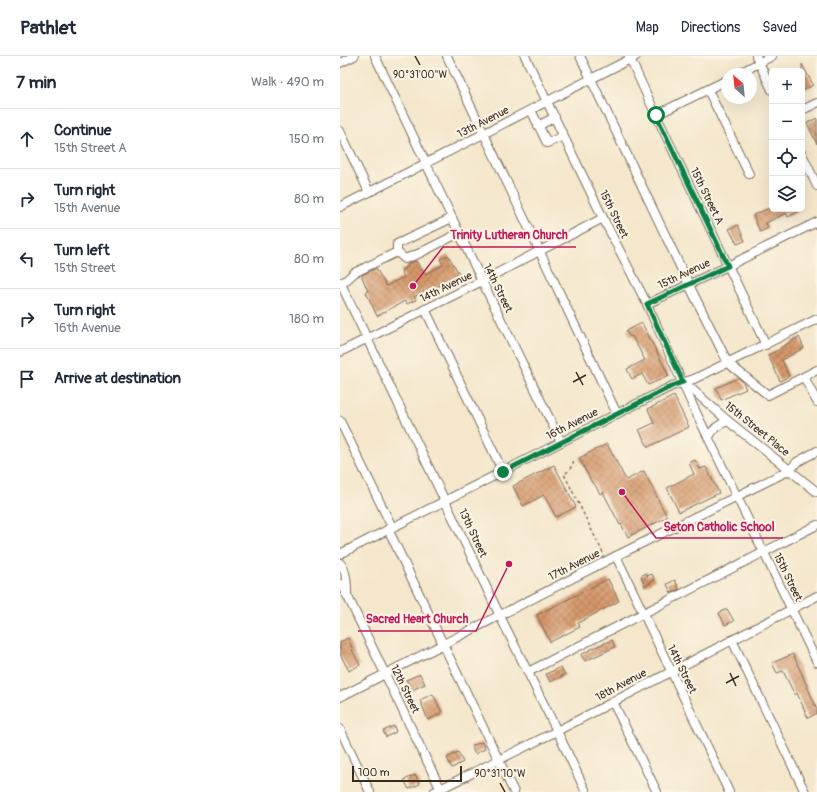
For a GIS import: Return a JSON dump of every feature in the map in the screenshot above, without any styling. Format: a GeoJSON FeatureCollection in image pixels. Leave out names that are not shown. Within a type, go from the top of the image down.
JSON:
{"type":"FeatureCollection","features":[{"type":"Feature","properties":{"kind":"street"},"geometry":{"type":"LineString","coordinates":[[340,63],[354,56]]}},
{"type":"Feature","properties":{"kind":"street","name":"14th Street"},"geometry":{"type":"LineString","coordinates":[[375,56],[482,281],[561,442]]}},
{"type":"Feature","properties":{"kind":"street"},"geometry":{"type":"LineString","coordinates":[[447,56],[617,414]]}},
{"type":"Feature","properties":{"kind":"street","name":"15th Street"},"geometry":{"type":"LineString","coordinates":[[525,56],[603,218],[647,304],[692,404],[817,662]]}},
{"type":"Feature","properties":{"kind":"street"},"geometry":{"type":"LineString","coordinates":[[580,56],[728,363],[768,395],[817,370]]}},
{"type":"Feature","properties":{"kind":"street"},"geometry":{"type":"LineString","coordinates":[[746,68],[757,59],[772,56]]}},
{"type":"Feature","properties":{"kind":"street","name":"13th Avenue"},"geometry":{"type":"LineString","coordinates":[[340,207],[485,134],[632,57]]}},
{"type":"Feature","properties":{"kind":"street","name":"15th Street A"},"geometry":{"type":"LineString","coordinates":[[632,57],[656,115],[766,345]]}},
{"type":"Feature","properties":{"kind":"street"},"geometry":{"type":"LineString","coordinates":[[757,59],[769,84]]}},
{"type":"Feature","properties":{"kind":"street"},"geometry":{"type":"LineString","coordinates":[[656,115],[721,83]]}},
{"type":"Feature","properties":{"kind":"street"},"geometry":{"type":"LineString","coordinates":[[708,90],[749,174]]}},
{"type":"Feature","properties":{"kind":"street"},"geometry":{"type":"LineString","coordinates":[[805,109],[817,103]]}},
{"type":"Feature","properties":{"kind":"street"},"geometry":{"type":"LineString","coordinates":[[530,110],[547,144],[564,136]]}},
{"type":"Feature","properties":{"kind":"street"},"geometry":{"type":"LineString","coordinates":[[538,126],[555,117]]}},
{"type":"Feature","properties":{"kind":"street"},"geometry":{"type":"LineString","coordinates":[[340,131],[369,192]]}},
{"type":"Feature","properties":{"kind":"street"},"geometry":{"type":"LineString","coordinates":[[805,160],[817,186]]}},
{"type":"Feature","properties":{"kind":"street"},"geometry":{"type":"LineString","coordinates":[[452,218],[397,244],[397,252],[405,259],[459,233]]}},
{"type":"Feature","properties":{"kind":"street","name":"14th Avenue"},"geometry":{"type":"LineString","coordinates":[[340,352],[482,281],[603,218]]}},
{"type":"Feature","properties":{"kind":"street","name":"15th Avenue"},"geometry":{"type":"LineString","coordinates":[[647,304],[817,222]]}},
{"type":"Feature","properties":{"kind":"street"},"geometry":{"type":"LineString","coordinates":[[340,284],[354,273],[397,252]]}},
{"type":"Feature","properties":{"kind":"street","name":"13th Street"},"geometry":{"type":"LineString","coordinates":[[340,284],[500,616],[558,731],[586,792]]}},
{"type":"Feature","properties":{"kind":"street"},"geometry":{"type":"LineString","coordinates":[[425,310],[503,472]]}},
{"type":"Feature","properties":{"kind":"street","name":"16th Avenue"},"geometry":{"type":"LineString","coordinates":[[340,554],[672,386],[694,379],[817,319]]}},
{"type":"Feature","properties":{"kind":"street"},"geometry":{"type":"LineString","coordinates":[[804,377],[817,402]]}},
{"type":"Feature","properties":{"kind":"street","name":"15th Street Place"},"geometry":{"type":"LineString","coordinates":[[683,382],[728,421],[817,492]]}},
{"type":"Feature","properties":{"kind":"street"},"geometry":{"type":"LineString","coordinates":[[340,421],[443,645],[514,792]]}},
{"type":"Feature","properties":{"kind":"street"},"geometry":{"type":"LineString","coordinates":[[709,437],[715,427],[720,423],[728,421]]}},
{"type":"Feature","properties":{"kind":"street","name":"17th Avenue"},"geometry":{"type":"LineString","coordinates":[[340,697],[616,556],[790,470],[797,462],[817,451]]}},
{"type":"Feature","properties":{"kind":"street"},"geometry":{"type":"LineString","coordinates":[[528,672],[817,525]]}},
{"type":"Feature","properties":{"kind":"street","name":"14th Street"},"geometry":{"type":"LineString","coordinates":[[616,556],[730,792]]}},
{"type":"Feature","properties":{"kind":"street","name":"12th Street"},"geometry":{"type":"LineString","coordinates":[[340,562],[345,573],[347,595]]}},
{"type":"Feature","properties":{"kind":"street","name":"12th Street"},"geometry":{"type":"LineString","coordinates":[[340,584],[347,595],[386,674],[439,791]]}},
{"type":"Feature","properties":{"kind":"street","name":"18th Avenue"},"geometry":{"type":"LineString","coordinates":[[439,791],[558,731],[817,596]]}},
{"type":"Feature","properties":{"kind":"street"},"geometry":{"type":"LineString","coordinates":[[732,640],[805,792]]}},
{"type":"Feature","properties":{"kind":"street"},"geometry":{"type":"LineString","coordinates":[[613,702],[657,792]]}},
{"type":"Feature","properties":{"kind":"street"},"geometry":{"type":"LineString","coordinates":[[340,728],[370,792]]}},
{"type":"Feature","properties":{"kind":"path"},"geometry":{"type":"LineString","coordinates":[[574,461],[569,471],[564,474],[603,553]]}},
{"type":"Feature","properties":{"kind":"building"},"geometry":{"type":"Polygon","coordinates":[[[805,70],[813,85],[805,89],[805,70]]]}},
{"type":"Feature","properties":{"kind":"building"},"geometry":{"type":"Polygon","coordinates":[[[817,118],[817,144],[807,123],[817,118]]]}},
{"type":"Feature","properties":{"kind":"building"},"geometry":{"type":"Polygon","coordinates":[[[769,208],[769,212],[798,212],[788,217],[786,213],[766,223],[768,228],[760,232],[753,215],[769,208]]]}},
{"type":"Feature","properties":{"kind":"building"},"geometry":{"type":"Polygon","coordinates":[[[738,225],[745,241],[737,244],[729,229],[738,225]]]}},
{"type":"Feature","properties":{"kind":"building"},"geometry":{"type":"Polygon","coordinates":[[[448,255],[461,277],[456,280],[455,278],[425,293],[424,291],[414,297],[416,300],[407,304],[405,301],[377,316],[366,292],[368,291],[362,275],[376,268],[386,286],[404,277],[401,270],[414,261],[417,262],[421,270],[423,269],[425,274],[443,265],[440,259],[448,255]]]}},
{"type":"Feature","properties":{"kind":"building"},"geometry":{"type":"Polygon","coordinates":[[[642,323],[669,376],[648,385],[642,374],[632,379],[627,369],[645,360],[632,336],[630,337],[626,331],[642,323]]]}},
{"type":"Feature","properties":{"kind":"building"},"geometry":{"type":"Polygon","coordinates":[[[799,337],[804,348],[782,360],[789,376],[780,381],[768,355],[799,337]]]}},
{"type":"Feature","properties":{"kind":"building"},"geometry":{"type":"Polygon","coordinates":[[[738,378],[743,382],[746,389],[721,400],[716,388],[738,378]]]}},
{"type":"Feature","properties":{"kind":"building"},"geometry":{"type":"Polygon","coordinates":[[[674,396],[689,427],[648,447],[639,430],[654,423],[648,409],[674,396]]]}},
{"type":"Feature","properties":{"kind":"building"},"geometry":{"type":"Polygon","coordinates":[[[607,444],[626,480],[644,471],[667,517],[628,537],[603,492],[600,494],[594,483],[592,483],[579,458],[607,444]]]}},
{"type":"Feature","properties":{"kind":"building"},"geometry":{"type":"Polygon","coordinates":[[[695,460],[700,469],[706,467],[719,493],[679,512],[667,488],[694,474],[689,463],[695,460]]]}},
{"type":"Feature","properties":{"kind":"building"},"geometry":{"type":"Polygon","coordinates":[[[554,465],[576,507],[556,517],[544,495],[523,506],[513,486],[554,465]]]}},
{"type":"Feature","properties":{"kind":"building"},"geometry":{"type":"Polygon","coordinates":[[[646,573],[647,576],[652,574],[655,580],[645,586],[641,576],[646,573]]]}},
{"type":"Feature","properties":{"kind":"building"},"geometry":{"type":"Polygon","coordinates":[[[608,579],[619,601],[578,623],[580,627],[550,642],[537,615],[608,579]]]}},
{"type":"Feature","properties":{"kind":"building"},"geometry":{"type":"Polygon","coordinates":[[[675,580],[679,589],[671,593],[667,584],[675,580]]]}},
{"type":"Feature","properties":{"kind":"building"},"geometry":{"type":"Polygon","coordinates":[[[727,609],[734,621],[725,625],[719,613],[727,609]]]}},
{"type":"Feature","properties":{"kind":"building"},"geometry":{"type":"Polygon","coordinates":[[[348,638],[352,650],[360,665],[349,671],[340,654],[340,642],[348,638]]]}},
{"type":"Feature","properties":{"kind":"building"},"geometry":{"type":"Polygon","coordinates":[[[612,640],[615,647],[585,661],[581,655],[593,648],[612,640]]]}},
{"type":"Feature","properties":{"kind":"building"},"geometry":{"type":"Polygon","coordinates":[[[793,654],[817,709],[817,713],[808,718],[797,693],[795,695],[783,671],[777,673],[772,663],[793,654]]]}},
{"type":"Feature","properties":{"kind":"building"},"geometry":{"type":"Polygon","coordinates":[[[561,667],[565,675],[550,682],[546,674],[561,667]]]}},
{"type":"Feature","properties":{"kind":"building"},"geometry":{"type":"Polygon","coordinates":[[[420,674],[425,684],[412,690],[406,680],[420,674]]]}},
{"type":"Feature","properties":{"kind":"building"},"geometry":{"type":"Polygon","coordinates":[[[433,694],[442,713],[428,720],[420,700],[433,694]]]}},
{"type":"Feature","properties":{"kind":"building"},"geometry":{"type":"Polygon","coordinates":[[[394,726],[396,732],[386,737],[383,731],[394,726]]]}},
{"type":"Feature","properties":{"kind":"building"},"geometry":{"type":"Polygon","coordinates":[[[482,742],[485,749],[475,754],[471,746],[482,742]]]}},
{"type":"Feature","properties":{"kind":"building"},"geometry":{"type":"Polygon","coordinates":[[[458,752],[463,762],[452,768],[447,758],[458,752]]]}},
{"type":"Feature","properties":{"kind":"building"},"geometry":{"type":"Polygon","coordinates":[[[415,775],[420,784],[409,789],[404,780],[415,775]]]}},
{"type":"Feature","properties":{"kind":"place","name":"Trinity Lutheran Church"},"geometry":{"type":"Point","coordinates":[413,286]}},
{"type":"Feature","properties":{"kind":"place","name":"Seton Catholic School"},"geometry":{"type":"Point","coordinates":[622,492]}},
{"type":"Feature","properties":{"kind":"place","name":"Sacred Heart Church"},"geometry":{"type":"Point","coordinates":[509,564]}},
{"type":"Feature","properties":{"kind":"route"},"geometry":{"type":"LineString","coordinates":[[503,472],[672,386],[683,382],[647,304],[728,266],[656,115]]}}]}
